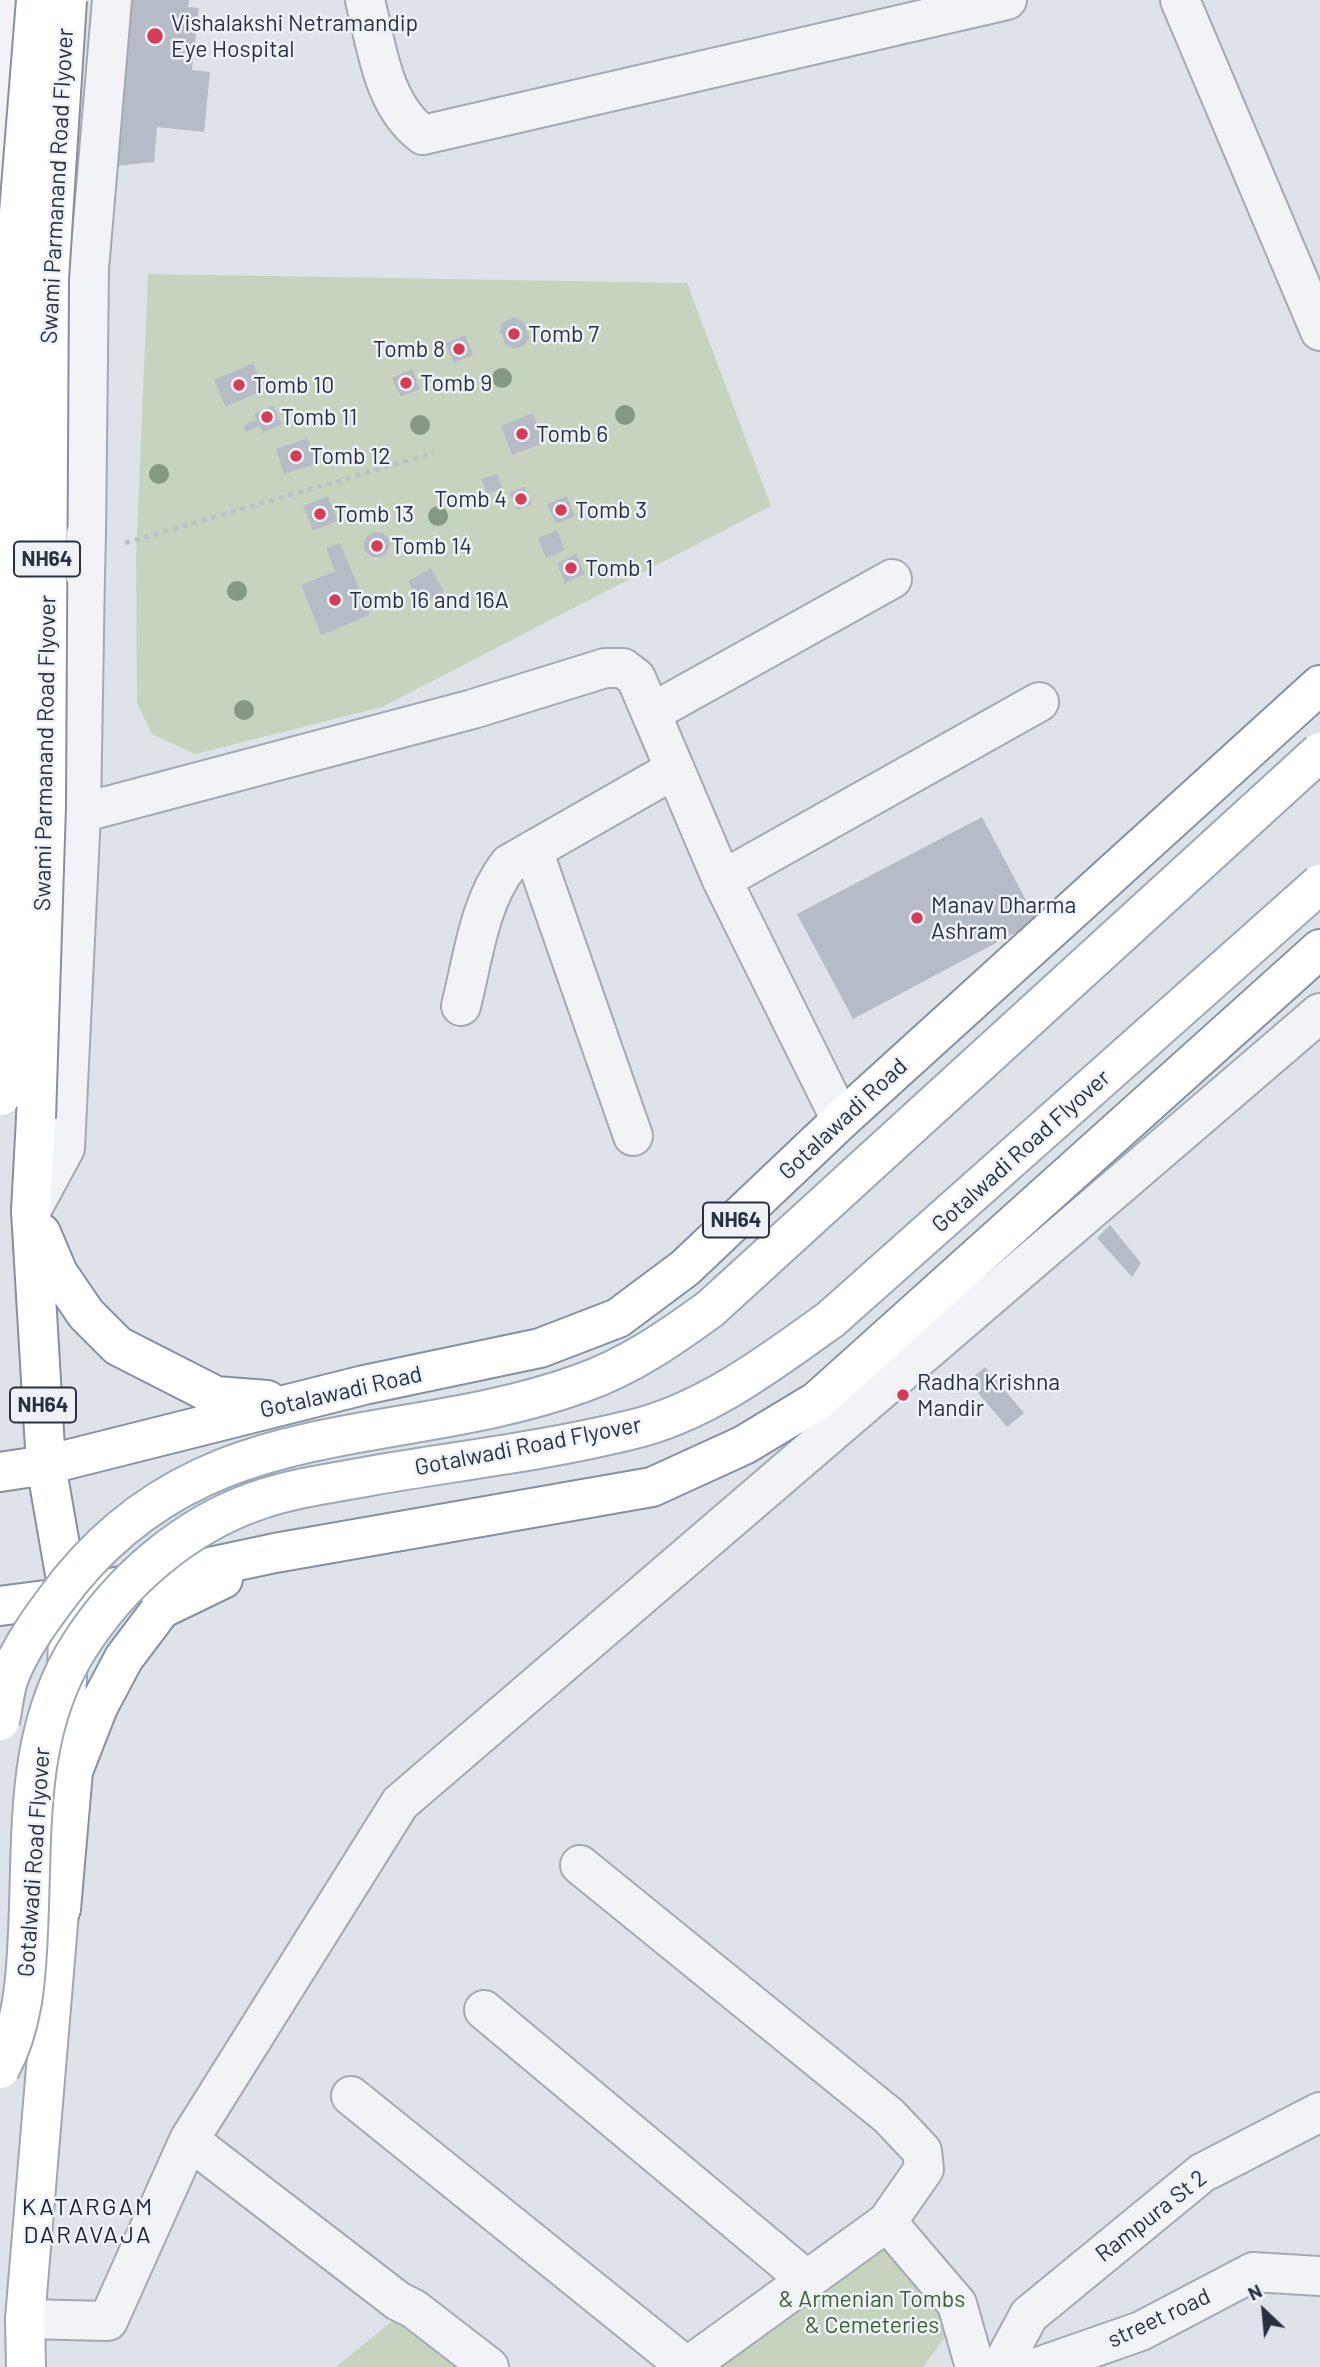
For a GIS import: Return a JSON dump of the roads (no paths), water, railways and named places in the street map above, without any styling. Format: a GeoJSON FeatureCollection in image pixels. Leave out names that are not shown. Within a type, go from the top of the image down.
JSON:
{"type":"FeatureCollection","features":[{"type":"Feature","properties":{"kind":"main road","name":"Swami Parmanand Road Flyover"},"geometry":{"type":"LineString","coordinates":[[18,1116],[1,1096],[15,802],[14,275],[36,0]]}},
{"type":"Feature","properties":{"kind":"main road","name":"Swami Parmanand Road Flyover"},"geometry":{"type":"LineString","coordinates":[[32,1212],[18,1116],[46,806],[49,279],[67,0]]}},
{"type":"Feature","properties":{"kind":"main road","name":"Gotalawadi Road"},"geometry":{"type":"LineString","coordinates":[[0,1472],[46,1465],[364,1385],[540,1348],[618,1318],[685,1268],[841,1120],[1320,685]]}},
{"type":"Feature","properties":{"kind":"main road","name":"Gotalwadi Road Flyover"},"geometry":{"type":"LineString","coordinates":[[0,1721],[8,1680],[43,1616],[96,1550],[165,1496],[235,1461],[316,1440],[512,1403],[583,1383],[652,1351],[710,1309],[1320,752]]}},
{"type":"Feature","properties":{"kind":"main road","name":"Gotalwadi Road Flyover"},"geometry":{"type":"LineString","coordinates":[[0,2069],[12,2047],[25,1990],[36,1766],[49,1706],[80,1644],[136,1574],[191,1533],[256,1501],[329,1483],[632,1430],[700,1403],[761,1369],[831,1320],[1320,884]]}},
{"type":"Feature","properties":{"kind":"main road"},"geometry":{"type":"LineString","coordinates":[[0,1606],[69,1597],[275,1553],[652,1486],[744,1445],[817,1401],[1320,949]]}},
{"type":"Feature","properties":{"kind":"main road"},"geometry":{"type":"LineString","coordinates":[[32,1212],[58,1273],[86,1314],[118,1346],[169,1374],[216,1396],[275,1401],[364,1385]]}},
{"type":"Feature","properties":{"kind":"main road","name":"NH64"},"geometry":{"type":"LineString","coordinates":[[32,1212],[46,1465],[69,1597]]}},
{"type":"Feature","properties":{"kind":"main road"},"geometry":{"type":"LineString","coordinates":[[26,2367],[13,2316],[61,1909],[73,1770],[98,1707],[124,1658],[161,1609],[275,1553]]}},
{"type":"Feature","properties":{"kind":"main road"},"geometry":{"type":"LineString","coordinates":[[61,1909],[69,1597]]}},
{"type":"Feature","properties":{"kind":"street"},"geometry":{"type":"LineString","coordinates":[[0,189],[13,0]]}},
{"type":"Feature","properties":{"kind":"street"},"geometry":{"type":"LineString","coordinates":[[32,1212],[65,1148],[81,813],[89,269],[112,0]]}},
{"type":"Feature","properties":{"kind":"street"},"geometry":{"type":"LineString","coordinates":[[365,0],[391,98],[408,124],[423,135],[1007,0]]}},
{"type":"Feature","properties":{"kind":"street"},"geometry":{"type":"LineString","coordinates":[[1180,0],[1320,331]]}},
{"type":"Feature","properties":{"kind":"street"},"geometry":{"type":"LineString","coordinates":[[0,267],[89,269]]}},
{"type":"Feature","properties":{"kind":"street"},"geometry":{"type":"LineString","coordinates":[[651,713],[892,579]]}},
{"type":"Feature","properties":{"kind":"street"},"geometry":{"type":"LineString","coordinates":[[81,813],[473,709],[605,668],[623,668],[636,678],[722,880],[841,1120]]}},
{"type":"Feature","properties":{"kind":"street"},"geometry":{"type":"LineString","coordinates":[[722,880],[1039,702]]}},
{"type":"Feature","properties":{"kind":"street"},"geometry":{"type":"LineString","coordinates":[[461,1006],[496,881],[509,864],[675,769]]}},
{"type":"Feature","properties":{"kind":"street"},"geometry":{"type":"LineString","coordinates":[[533,850],[633,1136]]}},
{"type":"Feature","properties":{"kind":"street"},"geometry":{"type":"LineString","coordinates":[[13,2316],[108,2321],[189,2140],[400,1803],[1320,1013]]}},
{"type":"Feature","properties":{"kind":"street"},"geometry":{"type":"LineString","coordinates":[[351,2096],[687,2367],[887,2222],[924,2169],[922,2151],[889,2116],[580,1866]]}},
{"type":"Feature","properties":{"kind":"street"},"geometry":{"type":"LineString","coordinates":[[484,2010],[807,2280]]}},
{"type":"Feature","properties":{"kind":"street","name":"Rampura St 2"},"geometry":{"type":"LineString","coordinates":[[1001,2367],[1029,2315],[1202,2173],[1320,2112]]}},
{"type":"Feature","properties":{"kind":"street"},"geometry":{"type":"LineString","coordinates":[[189,2140],[489,2367]]}},
{"type":"Feature","properties":{"kind":"street"},"geometry":{"type":"LineString","coordinates":[[887,2222],[957,2304],[975,2367]]}},
{"type":"Feature","properties":{"kind":"street","name":"street road"},"geometry":{"type":"LineString","coordinates":[[1038,2367],[1141,2331],[1252,2272],[1320,2276]]}},
{"type":"Feature","properties":{"kind":"place","name":"Vishalakshi Netramandip Eye Hospital"},"geometry":{"type":"Point","coordinates":[155,36]}},
{"type":"Feature","properties":{"kind":"place","name":"Tomb 7"},"geometry":{"type":"Point","coordinates":[514,334]}},
{"type":"Feature","properties":{"kind":"place","name":"Tomb 8"},"geometry":{"type":"Point","coordinates":[459,349]}},
{"type":"Feature","properties":{"kind":"place","name":"Tomb 9"},"geometry":{"type":"Point","coordinates":[406,383]}},
{"type":"Feature","properties":{"kind":"place","name":"Tomb 10"},"geometry":{"type":"Point","coordinates":[239,385]}},
{"type":"Feature","properties":{"kind":"place","name":"Tomb 11"},"geometry":{"type":"Point","coordinates":[267,417]}},
{"type":"Feature","properties":{"kind":"place","name":"Tomb 6"},"geometry":{"type":"Point","coordinates":[522,434]}},
{"type":"Feature","properties":{"kind":"place","name":"Tomb 12"},"geometry":{"type":"Point","coordinates":[296,456]}},
{"type":"Feature","properties":{"kind":"place","name":"Tomb 4"},"geometry":{"type":"Point","coordinates":[521,499]}},
{"type":"Feature","properties":{"kind":"place","name":"Tomb 3"},"geometry":{"type":"Point","coordinates":[561,510]}},
{"type":"Feature","properties":{"kind":"place","name":"Tomb 13"},"geometry":{"type":"Point","coordinates":[320,514]}},
{"type":"Feature","properties":{"kind":"place","name":"Tomb 14"},"geometry":{"type":"Point","coordinates":[377,546]}},
{"type":"Feature","properties":{"kind":"place","name":"Tomb 1"},"geometry":{"type":"Point","coordinates":[571,568]}},
{"type":"Feature","properties":{"kind":"place","name":"Tomb 16 and 16A"},"geometry":{"type":"Point","coordinates":[335,600]}},
{"type":"Feature","properties":{"kind":"place","name":"Manav Dharma Ashram"},"geometry":{"type":"Point","coordinates":[917,918]}},
{"type":"Feature","properties":{"kind":"place","name":"Radha Krishna Mandir"},"geometry":{"type":"Point","coordinates":[903,1395]}},
{"type":"Feature","properties":{"kind":"district","name":"KATARGAM DARAVAJA"},"geometry":{"type":"Point","coordinates":[88,2221]}},
{"type":"Feature","properties":{"kind":"park label","name":"& Armenian Tombs & Cemeteries"},"geometry":{"type":"Point","coordinates":[872,2312]}}]}
